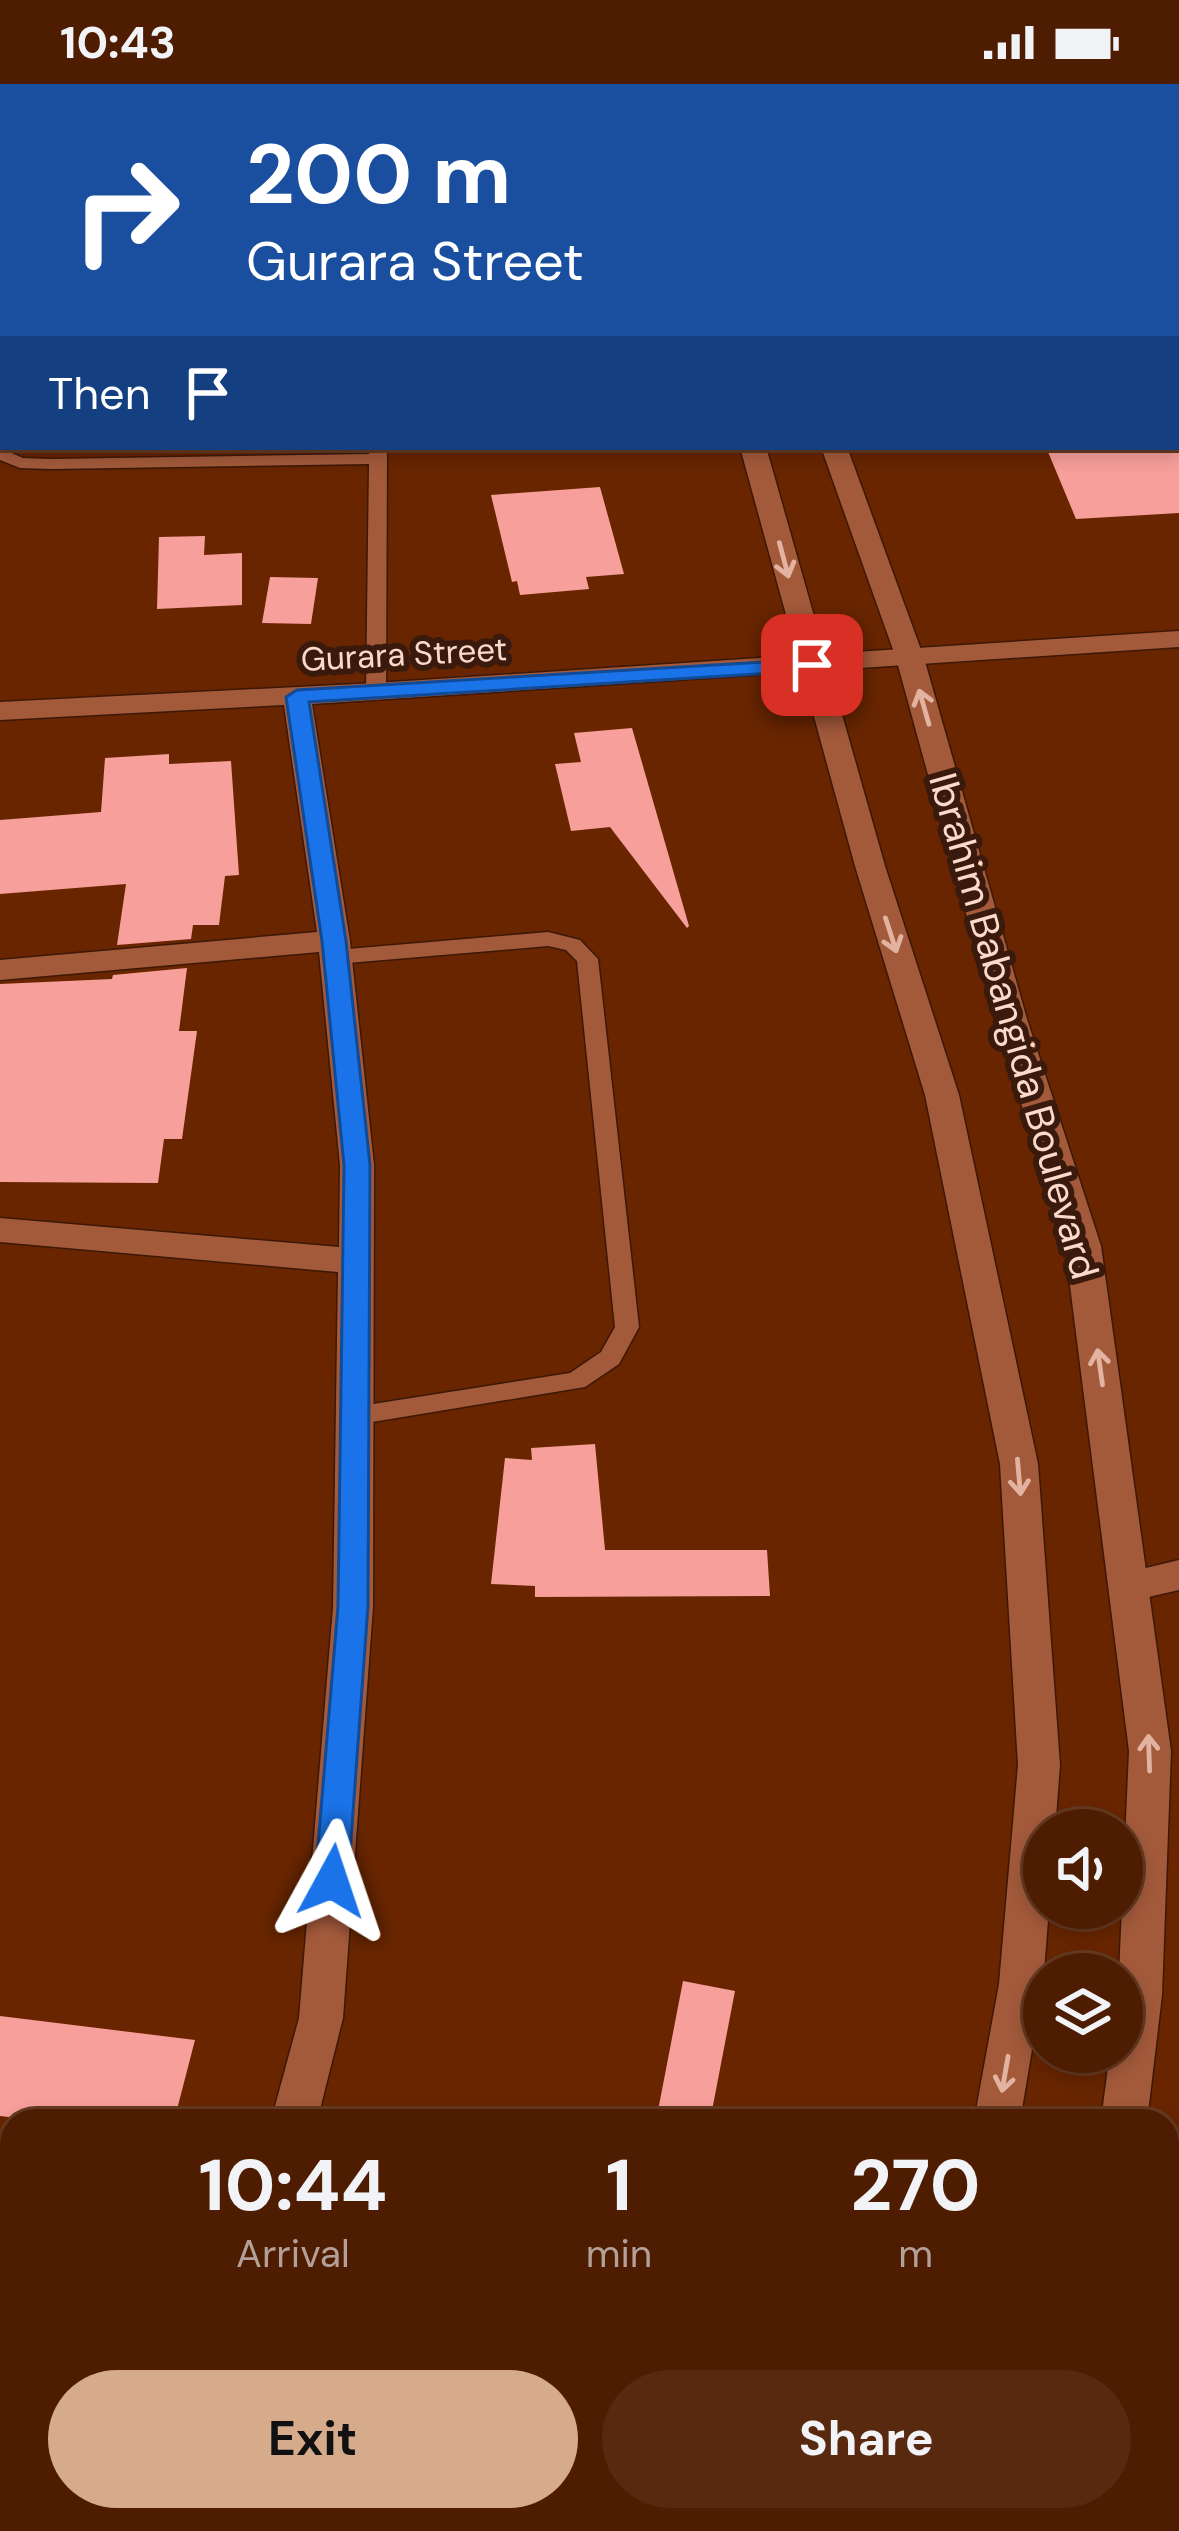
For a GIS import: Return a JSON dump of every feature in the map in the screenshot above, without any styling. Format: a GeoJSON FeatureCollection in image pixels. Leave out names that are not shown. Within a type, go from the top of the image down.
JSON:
{"type":"FeatureCollection","features":[{"type":"Feature","properties":{"kind":"street"},"geometry":{"type":"LineString","coordinates":[[755,450],[812,665],[942,1095],[1019,1464],[1039,1765],[1021,1984],[999,2109]]}},
{"type":"Feature","properties":{"kind":"street","name":"Ibrahim Babangida Boulevard"},"geometry":{"type":"LineString","coordinates":[[835,450],[910,658],[1011,1019],[1083,1246],[1150,1751],[1140,1995],[1126,2109]]}},
{"type":"Feature","properties":{"kind":"street","name":"Gurara Street"},"geometry":{"type":"LineString","coordinates":[[0,711],[297,697],[1179,639]]}},
{"type":"Feature","properties":{"kind":"street"},"geometry":{"type":"LineString","coordinates":[[297,697],[335,949],[357,1165],[353,1606],[322,1995],[297,2109]]}},
{"type":"Feature","properties":{"kind":"street"},"geometry":{"type":"LineString","coordinates":[[0,970],[335,949]]}},
{"type":"Feature","properties":{"kind":"street"},"geometry":{"type":"LineString","coordinates":[[0,1230],[353,1261]]}},
{"type":"Feature","properties":{"kind":"street"},"geometry":{"type":"LineString","coordinates":[[1131,1586],[1179,1575]]}},
{"type":"Feature","properties":{"kind":"lane"},"geometry":{"type":"LineString","coordinates":[[0,453],[20,463],[51,464],[378,453],[376,692]]}},
{"type":"Feature","properties":{"kind":"lane"},"geometry":{"type":"LineString","coordinates":[[335,949],[548,939],[573,945],[586,958],[627,1327],[610,1358],[577,1381],[354,1416]]}},
{"type":"Feature","properties":{"kind":"building"},"geometry":{"type":"Polygon","coordinates":[[[1047,450],[1179,450],[1179,513],[1076,519],[1047,450]]]}},
{"type":"Feature","properties":{"kind":"building"},"geometry":{"type":"Polygon","coordinates":[[[600,487],[624,574],[586,577],[589,589],[520,595],[517,581],[512,582],[491,495],[600,487]]]}},
{"type":"Feature","properties":{"kind":"building"},"geometry":{"type":"Polygon","coordinates":[[[205,536],[204,555],[242,553],[242,605],[157,609],[159,537],[205,536]]]}},
{"type":"Feature","properties":{"kind":"building"},"geometry":{"type":"Polygon","coordinates":[[[270,577],[318,578],[311,624],[262,623],[270,577]]]}},
{"type":"Feature","properties":{"kind":"building"},"geometry":{"type":"Polygon","coordinates":[[[632,728],[687,928],[610,827],[571,831],[555,764],[581,762],[574,733],[632,728]]]}},
{"type":"Feature","properties":{"kind":"building"},"geometry":{"type":"Polygon","coordinates":[[[169,754],[169,764],[231,761],[239,875],[225,876],[219,925],[193,925],[191,939],[117,945],[126,884],[0,894],[0,820],[101,812],[105,758],[169,754]]]}},
{"type":"Feature","properties":{"kind":"building"},"geometry":{"type":"Polygon","coordinates":[[[187,968],[179,1031],[197,1031],[182,1139],[164,1139],[158,1183],[0,1182],[0,984],[112,979],[113,975],[187,968]]]}},
{"type":"Feature","properties":{"kind":"building"},"geometry":{"type":"Polygon","coordinates":[[[595,1444],[605,1550],[767,1550],[770,1596],[535,1597],[535,1586],[491,1584],[505,1458],[532,1460],[531,1448],[595,1444]]]}},
{"type":"Feature","properties":{"kind":"building"},"geometry":{"type":"Polygon","coordinates":[[[683,1981],[735,1991],[712,2109],[658,2109],[683,1981]]]}},
{"type":"Feature","properties":{"kind":"building"},"geometry":{"type":"Polygon","coordinates":[[[0,2016],[195,2040],[177,2109],[0,2109],[0,2016]]]}},
{"type":"Feature","properties":{"kind":"route"},"geometry":{"type":"LineString","coordinates":[[332,1881],[353,1606],[357,1165],[334,941],[297,697],[812,665]]}}]}
